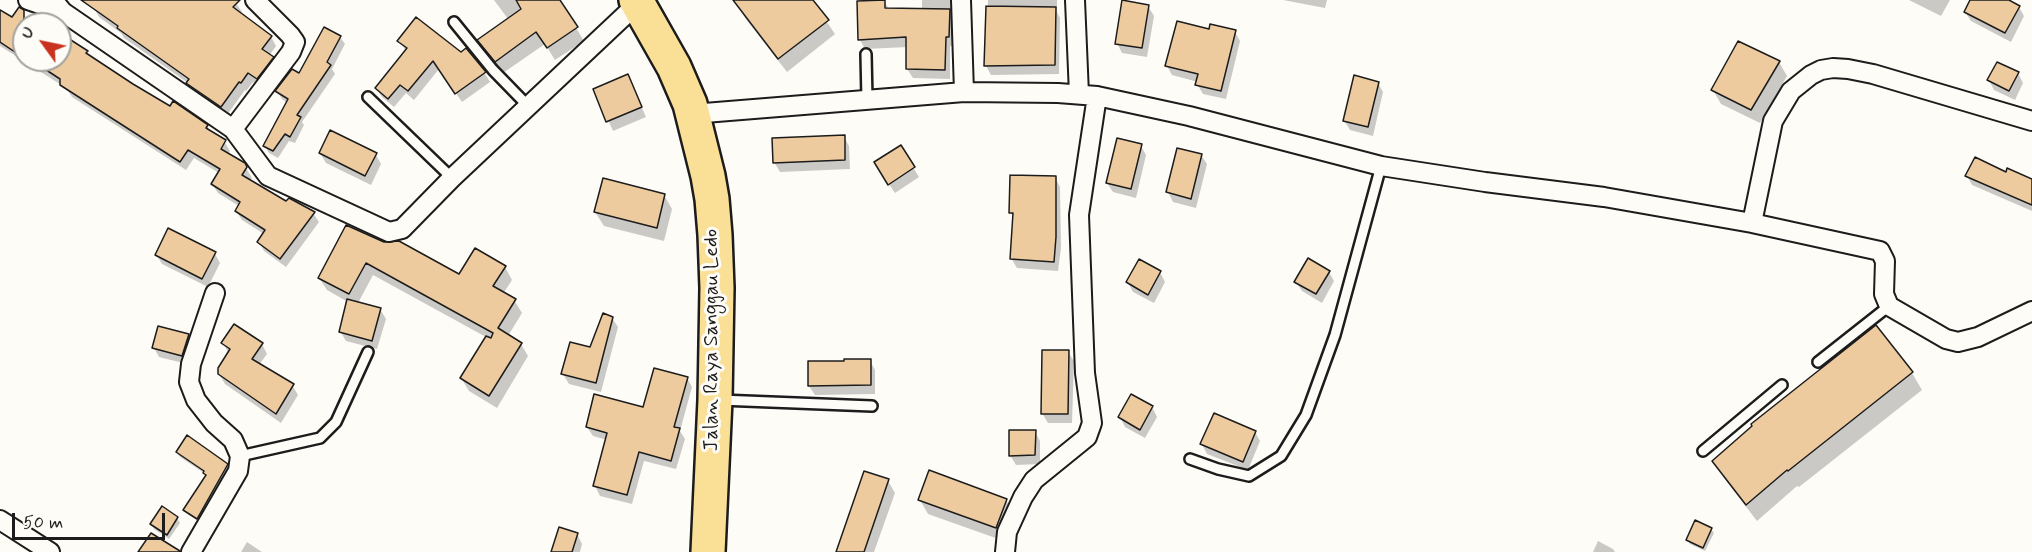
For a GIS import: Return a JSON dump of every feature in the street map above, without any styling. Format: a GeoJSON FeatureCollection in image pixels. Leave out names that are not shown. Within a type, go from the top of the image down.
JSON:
{"type":"FeatureCollection","features":[{"type":"Feature","properties":{"kind":"highway","name":"Jalan Raya Sanggau Ledo"},"geometry":{"type":"LineString","coordinates":[[637,1],[674,67],[690,104],[708,176],[715,235],[717,288],[715,400],[708,552]]}},
{"type":"Feature","properties":{"kind":"street"},"geometry":{"type":"LineString","coordinates":[[28,0],[58,6],[233,129],[268,176],[389,232],[402,229],[637,1]]}},
{"type":"Feature","properties":{"kind":"street"},"geometry":{"type":"LineString","coordinates":[[233,129],[291,52],[295,42],[291,35],[255,0]]}},
{"type":"Feature","properties":{"kind":"street"},"geometry":{"type":"LineString","coordinates":[[961,0],[964,92]]}},
{"type":"Feature","properties":{"kind":"street"},"geometry":{"type":"LineString","coordinates":[[1005,552],[1007,532],[1023,497],[1034,480],[1087,437],[1092,423],[1085,373],[1079,215],[1088,95],[1075,0]]}},
{"type":"Feature","properties":{"kind":"street"},"geometry":{"type":"LineString","coordinates":[[1752,223],[1773,121],[1791,91],[1821,70],[1848,69],[1873,74],[2032,121]]}},
{"type":"Feature","properties":{"kind":"street"},"geometry":{"type":"LineString","coordinates":[[692,114],[964,92],[1088,95],[1189,116],[1381,166],[1604,197],[1752,223],[1880,251],[1885,261],[1884,294],[1889,306],[1946,339],[1958,342],[1978,337],[2032,311]]}},
{"type":"Feature","properties":{"kind":"street"},"geometry":{"type":"LineString","coordinates":[[191,552],[238,471],[240,456],[233,440],[214,423],[196,400],[189,382],[191,364],[215,293]]}},
{"type":"Feature","properties":{"kind":"street"},"geometry":{"type":"LineString","coordinates":[[0,520],[50,552]]}},
{"type":"Feature","properties":{"kind":"lane"},"geometry":{"type":"LineString","coordinates":[[454,22],[493,70],[529,107]]}},
{"type":"Feature","properties":{"kind":"lane"},"geometry":{"type":"LineString","coordinates":[[866,54],[867,100]]}},
{"type":"Feature","properties":{"kind":"lane"},"geometry":{"type":"LineString","coordinates":[[368,97],[452,178]]}},
{"type":"Feature","properties":{"kind":"lane"},"geometry":{"type":"LineString","coordinates":[[1190,459],[1218,470],[1249,476],[1281,456],[1306,415],[1335,335],[1381,166]]}},
{"type":"Feature","properties":{"kind":"lane"},"geometry":{"type":"LineString","coordinates":[[1818,362],[1889,306]]}},
{"type":"Feature","properties":{"kind":"lane"},"geometry":{"type":"LineString","coordinates":[[240,456],[321,438],[336,422],[368,352]]}},
{"type":"Feature","properties":{"kind":"lane"},"geometry":{"type":"LineString","coordinates":[[1703,451],[1782,386]]}},
{"type":"Feature","properties":{"kind":"lane"},"geometry":{"type":"LineString","coordinates":[[715,400],[872,406]]}},
{"type":"Feature","properties":{"kind":"building"},"geometry":{"type":"Polygon","coordinates":[[[81,0],[240,0],[233,7],[272,36],[262,49],[274,57],[257,79],[248,73],[221,107],[186,83],[189,79],[81,0]]]}},
{"type":"Feature","properties":{"kind":"building"},"geometry":{"type":"Polygon","coordinates":[[[516,0],[560,0],[578,27],[547,48],[536,32],[495,62],[477,40],[521,9],[516,0]]]}},
{"type":"Feature","properties":{"kind":"building"},"geometry":{"type":"Polygon","coordinates":[[[733,0],[813,0],[829,20],[778,59],[733,0]]]}},
{"type":"Feature","properties":{"kind":"building"},"geometry":{"type":"Polygon","coordinates":[[[885,0],[885,8],[950,9],[945,70],[906,69],[906,37],[858,40],[857,1],[885,0]]]}},
{"type":"Feature","properties":{"kind":"building"},"geometry":{"type":"Polygon","coordinates":[[[1122,0],[1149,5],[1142,48],[1115,44],[1122,0]]]}},
{"type":"Feature","properties":{"kind":"building"},"geometry":{"type":"Polygon","coordinates":[[[1970,0],[2009,0],[2020,6],[2005,33],[1964,12],[1970,0]]]}},
{"type":"Feature","properties":{"kind":"building"},"geometry":{"type":"Polygon","coordinates":[[[986,6],[1056,7],[1055,65],[984,66],[986,6]]]}},
{"type":"Feature","properties":{"kind":"building"},"geometry":{"type":"Polygon","coordinates":[[[19,7],[24,10],[24,12],[16,12],[19,7]]]}},
{"type":"Feature","properties":{"kind":"building"},"geometry":{"type":"Polygon","coordinates":[[[0,10],[12,17],[12,50],[0,42],[0,10]]]}},
{"type":"Feature","properties":{"kind":"building"},"geometry":{"type":"Polygon","coordinates":[[[416,17],[461,52],[466,48],[486,72],[455,94],[433,61],[408,91],[400,85],[388,99],[375,88],[407,48],[397,41],[416,17]]]}},
{"type":"Feature","properties":{"kind":"building"},"geometry":{"type":"Polygon","coordinates":[[[1177,21],[1209,29],[1210,24],[1236,30],[1221,91],[1195,85],[1198,74],[1165,66],[1177,21]]]}},
{"type":"Feature","properties":{"kind":"building"},"geometry":{"type":"Polygon","coordinates":[[[324,27],[341,36],[327,62],[331,65],[297,115],[301,117],[290,137],[285,134],[273,151],[263,146],[288,99],[275,91],[292,69],[299,73],[324,27]]]}},
{"type":"Feature","properties":{"kind":"building"},"geometry":{"type":"Polygon","coordinates":[[[72,41],[88,51],[86,53],[133,84],[170,106],[173,101],[208,125],[206,128],[226,140],[221,149],[245,163],[247,167],[242,175],[286,201],[289,198],[315,212],[280,259],[257,242],[265,230],[235,211],[240,202],[211,184],[220,169],[188,150],[180,162],[60,85],[60,79],[49,72],[72,72],[72,41]]]}},
{"type":"Feature","properties":{"kind":"building"},"geometry":{"type":"Polygon","coordinates":[[[1738,41],[1780,61],[1751,110],[1711,90],[1738,41]]]}},
{"type":"Feature","properties":{"kind":"building"},"geometry":{"type":"Polygon","coordinates":[[[1997,62],[2019,72],[2009,91],[1987,80],[1997,62]]]}},
{"type":"Feature","properties":{"kind":"building"},"geometry":{"type":"Polygon","coordinates":[[[628,74],[642,107],[606,122],[593,89],[628,74]]]}},
{"type":"Feature","properties":{"kind":"building"},"geometry":{"type":"Polygon","coordinates":[[[1354,75],[1379,82],[1368,127],[1343,121],[1354,75]]]}},
{"type":"Feature","properties":{"kind":"building"},"geometry":{"type":"Polygon","coordinates":[[[330,130],[377,153],[365,176],[319,153],[330,130]]]}},
{"type":"Feature","properties":{"kind":"building"},"geometry":{"type":"Polygon","coordinates":[[[845,135],[845,160],[773,163],[772,138],[845,135]]]}},
{"type":"Feature","properties":{"kind":"building"},"geometry":{"type":"Polygon","coordinates":[[[1117,138],[1142,144],[1131,189],[1106,183],[1117,138]]]}},
{"type":"Feature","properties":{"kind":"building"},"geometry":{"type":"Polygon","coordinates":[[[901,145],[915,167],[888,185],[874,162],[901,145]]]}},
{"type":"Feature","properties":{"kind":"building"},"geometry":{"type":"Polygon","coordinates":[[[1177,148],[1202,154],[1191,199],[1166,192],[1177,148]]]}},
{"type":"Feature","properties":{"kind":"building"},"geometry":{"type":"Polygon","coordinates":[[[1975,157],[2006,172],[2007,168],[2032,179],[2032,205],[1965,176],[1975,157]]]}},
{"type":"Feature","properties":{"kind":"building"},"geometry":{"type":"Polygon","coordinates":[[[1010,175],[1056,176],[1054,262],[1010,259],[1013,213],[1009,213],[1010,175]]]}},
{"type":"Feature","properties":{"kind":"building"},"geometry":{"type":"Polygon","coordinates":[[[603,178],[665,194],[657,228],[594,212],[603,178]]]}},
{"type":"Feature","properties":{"kind":"building"},"geometry":{"type":"Polygon","coordinates":[[[346,225],[384,242],[399,241],[459,274],[475,248],[506,266],[493,286],[516,299],[498,328],[522,343],[489,396],[460,378],[486,336],[491,338],[493,333],[366,263],[349,294],[318,278],[346,225]]]}},
{"type":"Feature","properties":{"kind":"building"},"geometry":{"type":"Polygon","coordinates":[[[168,228],[216,252],[202,279],[155,255],[168,228]]]}},
{"type":"Feature","properties":{"kind":"building"},"geometry":{"type":"Polygon","coordinates":[[[1308,258],[1330,271],[1316,294],[1294,282],[1308,258]]]}},
{"type":"Feature","properties":{"kind":"building"},"geometry":{"type":"Polygon","coordinates":[[[1139,259],[1161,271],[1148,295],[1126,282],[1139,259]]]}},
{"type":"Feature","properties":{"kind":"building"},"geometry":{"type":"Polygon","coordinates":[[[347,299],[381,308],[372,341],[339,332],[347,299]]]}},
{"type":"Feature","properties":{"kind":"building"},"geometry":{"type":"Polygon","coordinates":[[[603,313],[613,317],[596,383],[561,374],[570,342],[590,347],[603,313]]]}},
{"type":"Feature","properties":{"kind":"building"},"geometry":{"type":"Polygon","coordinates":[[[234,324],[263,343],[252,359],[294,384],[276,414],[218,374],[218,368],[230,349],[221,343],[234,324]]]}},
{"type":"Feature","properties":{"kind":"building"},"geometry":{"type":"Polygon","coordinates":[[[1876,325],[1913,372],[1787,470],[1746,505],[1712,461],[1752,426],[1751,424],[1876,325]]]}},
{"type":"Feature","properties":{"kind":"building"},"geometry":{"type":"Polygon","coordinates":[[[158,326],[189,334],[182,356],[152,348],[158,326]]]}},
{"type":"Feature","properties":{"kind":"building"},"geometry":{"type":"Polygon","coordinates":[[[1042,350],[1069,350],[1068,414],[1041,414],[1042,350]]]}},
{"type":"Feature","properties":{"kind":"building"},"geometry":{"type":"Polygon","coordinates":[[[844,359],[871,359],[871,385],[808,386],[808,361],[844,361],[844,359]]]}},
{"type":"Feature","properties":{"kind":"building"},"geometry":{"type":"Polygon","coordinates":[[[654,368],[688,377],[674,427],[680,428],[671,461],[639,452],[627,495],[593,486],[607,433],[586,427],[594,394],[643,407],[654,368]]]}},
{"type":"Feature","properties":{"kind":"building"},"geometry":{"type":"Polygon","coordinates":[[[1131,394],[1153,406],[1140,430],[1118,417],[1131,394]]]}},
{"type":"Feature","properties":{"kind":"building"},"geometry":{"type":"Polygon","coordinates":[[[1214,413],[1256,431],[1243,462],[1200,444],[1214,413]]]}},
{"type":"Feature","properties":{"kind":"building"},"geometry":{"type":"Polygon","coordinates":[[[1009,430],[1036,430],[1035,455],[1009,456],[1009,430]]]}},
{"type":"Feature","properties":{"kind":"building"},"geometry":{"type":"Polygon","coordinates":[[[187,435],[228,464],[197,519],[183,510],[206,475],[204,471],[176,452],[187,435]]]}},
{"type":"Feature","properties":{"kind":"building"},"geometry":{"type":"Polygon","coordinates":[[[929,470],[1007,499],[996,528],[918,500],[929,470]]]}},
{"type":"Feature","properties":{"kind":"building"},"geometry":{"type":"Polygon","coordinates":[[[864,471],[889,479],[864,552],[836,552],[864,471]]]}},
{"type":"Feature","properties":{"kind":"building"},"geometry":{"type":"Polygon","coordinates":[[[162,506],[178,517],[167,535],[150,524],[162,506]]]}},
{"type":"Feature","properties":{"kind":"building"},"geometry":{"type":"Polygon","coordinates":[[[1695,520],[1712,528],[1703,548],[1686,540],[1695,520]]]}},
{"type":"Feature","properties":{"kind":"building"},"geometry":{"type":"Polygon","coordinates":[[[559,527],[578,533],[572,552],[551,552],[559,527]]]}},
{"type":"Feature","properties":{"kind":"building"},"geometry":{"type":"Polygon","coordinates":[[[151,533],[180,551],[180,552],[138,552],[151,533]]]}}]}
